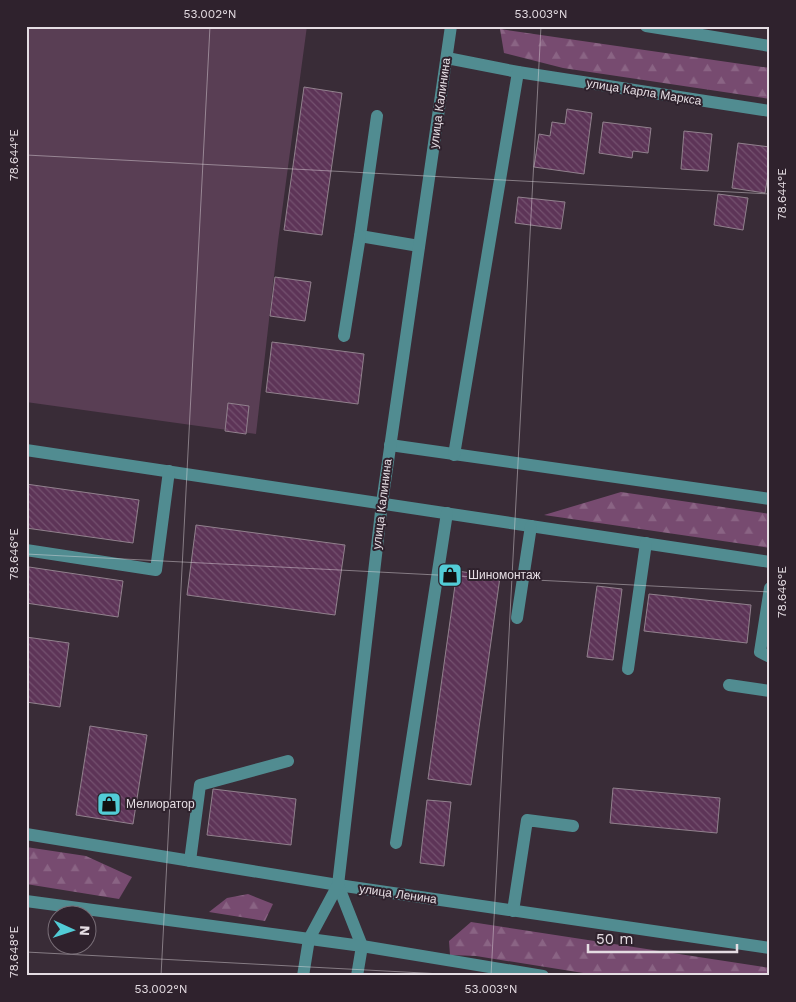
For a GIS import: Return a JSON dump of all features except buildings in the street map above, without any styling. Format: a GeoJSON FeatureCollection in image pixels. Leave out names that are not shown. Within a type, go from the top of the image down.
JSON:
{"type":"FeatureCollection","features":[{"type":"Feature","properties":{"kind":"street","name":"улица Калинина"},"geometry":{"type":"LineString","coordinates":[[304,976],[309,939],[338,885],[382,503],[451,26]]}},
{"type":"Feature","properties":{"kind":"street"},"geometry":{"type":"LineString","coordinates":[[646,26],[770,46]]}},
{"type":"Feature","properties":{"kind":"street","name":"улица Карла Маркса"},"geometry":{"type":"LineString","coordinates":[[447,58],[518,72],[770,111]]}},
{"type":"Feature","properties":{"kind":"street"},"geometry":{"type":"LineString","coordinates":[[454,455],[518,72]]}},
{"type":"Feature","properties":{"kind":"street"},"geometry":{"type":"LineString","coordinates":[[344,336],[377,116]]}},
{"type":"Feature","properties":{"kind":"street"},"geometry":{"type":"LineString","coordinates":[[360,236],[419,246]]}},
{"type":"Feature","properties":{"kind":"street"},"geometry":{"type":"LineString","coordinates":[[390,445],[770,499]]}},
{"type":"Feature","properties":{"kind":"street"},"geometry":{"type":"LineString","coordinates":[[26,450],[770,562]]}},
{"type":"Feature","properties":{"kind":"street"},"geometry":{"type":"LineString","coordinates":[[26,550],[156,570],[169,471]]}},
{"type":"Feature","properties":{"kind":"street"},"geometry":{"type":"LineString","coordinates":[[396,843],[446,513]]}},
{"type":"Feature","properties":{"kind":"street"},"geometry":{"type":"LineString","coordinates":[[517,618],[531,526]]}},
{"type":"Feature","properties":{"kind":"street"},"geometry":{"type":"LineString","coordinates":[[628,669],[646,543]]}},
{"type":"Feature","properties":{"kind":"street"},"geometry":{"type":"LineString","coordinates":[[770,588],[760,652],[770,658]]}},
{"type":"Feature","properties":{"kind":"street"},"geometry":{"type":"LineString","coordinates":[[729,685],[770,691]]}},
{"type":"Feature","properties":{"kind":"street"},"geometry":{"type":"LineString","coordinates":[[190,861],[200,785],[288,761]]}},
{"type":"Feature","properties":{"kind":"street"},"geometry":{"type":"LineString","coordinates":[[513,911],[527,820],[573,826]]}},
{"type":"Feature","properties":{"kind":"street","name":"улица Ленина"},"geometry":{"type":"LineString","coordinates":[[26,834],[338,885],[770,948]]}},
{"type":"Feature","properties":{"kind":"street"},"geometry":{"type":"LineString","coordinates":[[338,885],[362,946],[357,976]]}},
{"type":"Feature","properties":{"kind":"street"},"geometry":{"type":"LineString","coordinates":[[26,902],[362,946],[543,976]]}},
{"type":"Feature","properties":{"kind":"shaded area"},"geometry":{"type":"Polygon","coordinates":[[[26,26],[307,26],[278,241],[256,434],[26,402],[26,26]]]}},
{"type":"Feature","properties":{"kind":"green space"},"geometry":{"type":"Polygon","coordinates":[[[500,29],[770,68],[770,99],[563,68],[504,53],[500,29]]]}},
{"type":"Feature","properties":{"kind":"green space"},"geometry":{"type":"Polygon","coordinates":[[[621,492],[770,514],[770,548],[544,515],[621,492]]]}},
{"type":"Feature","properties":{"kind":"green space"},"geometry":{"type":"Polygon","coordinates":[[[26,847],[86,856],[132,877],[119,899],[26,884],[26,847]]]}},
{"type":"Feature","properties":{"kind":"green space"},"geometry":{"type":"Polygon","coordinates":[[[248,894],[273,904],[265,921],[209,912],[227,898],[248,894]]]}},
{"type":"Feature","properties":{"kind":"green space"},"geometry":{"type":"Polygon","coordinates":[[[471,922],[770,968],[770,976],[602,976],[476,956],[450,955],[449,941],[471,922]]]}},
{"type":"Feature","properties":{"kind":"place","name":"Шиномонтаж"},"geometry":{"type":"Point","coordinates":[450,575]}},
{"type":"Feature","properties":{"kind":"place","name":"Мелиоратор"},"geometry":{"type":"Point","coordinates":[109,804]}}]}
